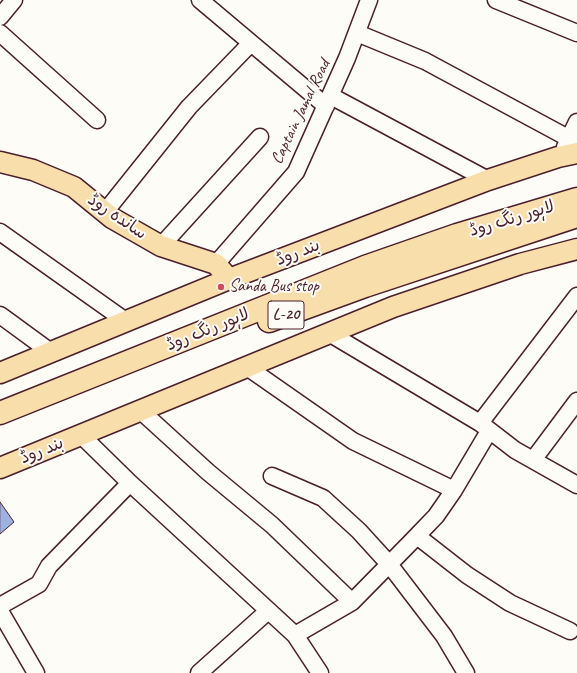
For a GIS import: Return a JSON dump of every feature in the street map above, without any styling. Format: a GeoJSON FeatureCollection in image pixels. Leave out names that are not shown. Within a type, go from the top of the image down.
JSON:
{"type":"FeatureCollection","features":[{"type":"Feature","properties":{"kind":"highway","name":"لاہور رنگ روڈ"},"geometry":{"type":"LineString","coordinates":[[0,414],[365,267],[457,235],[577,199]]}},
{"type":"Feature","properties":{"kind":"highway","name":"لاہور رنگ روڈ"},"geometry":{"type":"LineString","coordinates":[[0,429],[258,325],[365,286],[577,216]]}},
{"type":"Feature","properties":{"kind":"main road","name":"بند روڈ"},"geometry":{"type":"LineString","coordinates":[[0,373],[52,353],[229,279],[568,150]]}},
{"type":"Feature","properties":{"kind":"main road","name":"ساندہ روڈ"},"geometry":{"type":"LineString","coordinates":[[0,162],[33,170],[74,187],[104,212],[161,246],[216,264]]}},
{"type":"Feature","properties":{"kind":"main road","name":"بند روڈ"},"geometry":{"type":"LineString","coordinates":[[0,468],[392,307],[520,264],[577,249]]}},
{"type":"Feature","properties":{"kind":"main road"},"geometry":{"type":"LineString","coordinates":[[216,264],[229,279]]}},
{"type":"Feature","properties":{"kind":"street"},"geometry":{"type":"LineString","coordinates":[[0,17],[14,0]]}},
{"type":"Feature","properties":{"kind":"street"},"geometry":{"type":"LineString","coordinates":[[200,0],[251,43],[328,101],[488,180]]}},
{"type":"Feature","properties":{"kind":"street","name":"Captain Jamal Road"},"geometry":{"type":"LineString","coordinates":[[216,264],[296,172],[328,101],[356,34],[368,0]]}},
{"type":"Feature","properties":{"kind":"street"},"geometry":{"type":"LineString","coordinates":[[496,0],[577,33]]}},
{"type":"Feature","properties":{"kind":"street"},"geometry":{"type":"LineString","coordinates":[[0,33],[97,120]]}},
{"type":"Feature","properties":{"kind":"street"},"geometry":{"type":"LineString","coordinates":[[356,34],[425,60],[568,150],[577,122]]}},
{"type":"Feature","properties":{"kind":"street"},"geometry":{"type":"LineString","coordinates":[[104,212],[189,107],[251,43]]}},
{"type":"Feature","properties":{"kind":"street"},"geometry":{"type":"LineString","coordinates":[[161,246],[260,137]]}},
{"type":"Feature","properties":{"kind":"street"},"geometry":{"type":"LineString","coordinates":[[0,232],[127,322]]}},
{"type":"Feature","properties":{"kind":"street"},"geometry":{"type":"LineString","coordinates":[[295,635],[352,602],[436,516],[454,490],[484,427],[577,296]]}},
{"type":"Feature","properties":{"kind":"street"},"geometry":{"type":"LineString","coordinates":[[0,315],[52,353]]}},
{"type":"Feature","properties":{"kind":"street"},"geometry":{"type":"LineString","coordinates":[[329,333],[484,427],[533,460],[577,485]]}},
{"type":"Feature","properties":{"kind":"street"},"geometry":{"type":"LineString","coordinates":[[248,367],[353,441],[454,490]]}},
{"type":"Feature","properties":{"kind":"street"},"geometry":{"type":"LineString","coordinates":[[533,460],[577,401]]}},
{"type":"Feature","properties":{"kind":"street"},"geometry":{"type":"LineString","coordinates":[[141,411],[208,472],[272,525],[352,602]]}},
{"type":"Feature","properties":{"kind":"street"},"geometry":{"type":"LineString","coordinates":[[82,435],[130,483],[295,635],[320,673]]}},
{"type":"Feature","properties":{"kind":"street"},"geometry":{"type":"LineString","coordinates":[[272,476],[323,498],[359,531],[389,564],[444,636],[466,673]]}},
{"type":"Feature","properties":{"kind":"street"},"geometry":{"type":"LineString","coordinates":[[0,606],[39,584],[49,566],[130,483]]}},
{"type":"Feature","properties":{"kind":"street"},"geometry":{"type":"LineString","coordinates":[[417,536],[467,575],[498,595],[570,631]]}},
{"type":"Feature","properties":{"kind":"street"},"geometry":{"type":"LineString","coordinates":[[0,611],[36,673]]}},
{"type":"Feature","properties":{"kind":"street"},"geometry":{"type":"LineString","coordinates":[[199,673],[268,611]]}},
{"type":"Feature","properties":{"kind":"building"},"geometry":{"type":"Polygon","coordinates":[[[0,502],[14,522],[0,534],[0,502]]]}},
{"type":"Feature","properties":{"kind":"place","name":"Sanda Bus stop"},"geometry":{"type":"Point","coordinates":[221,287]}}]}
